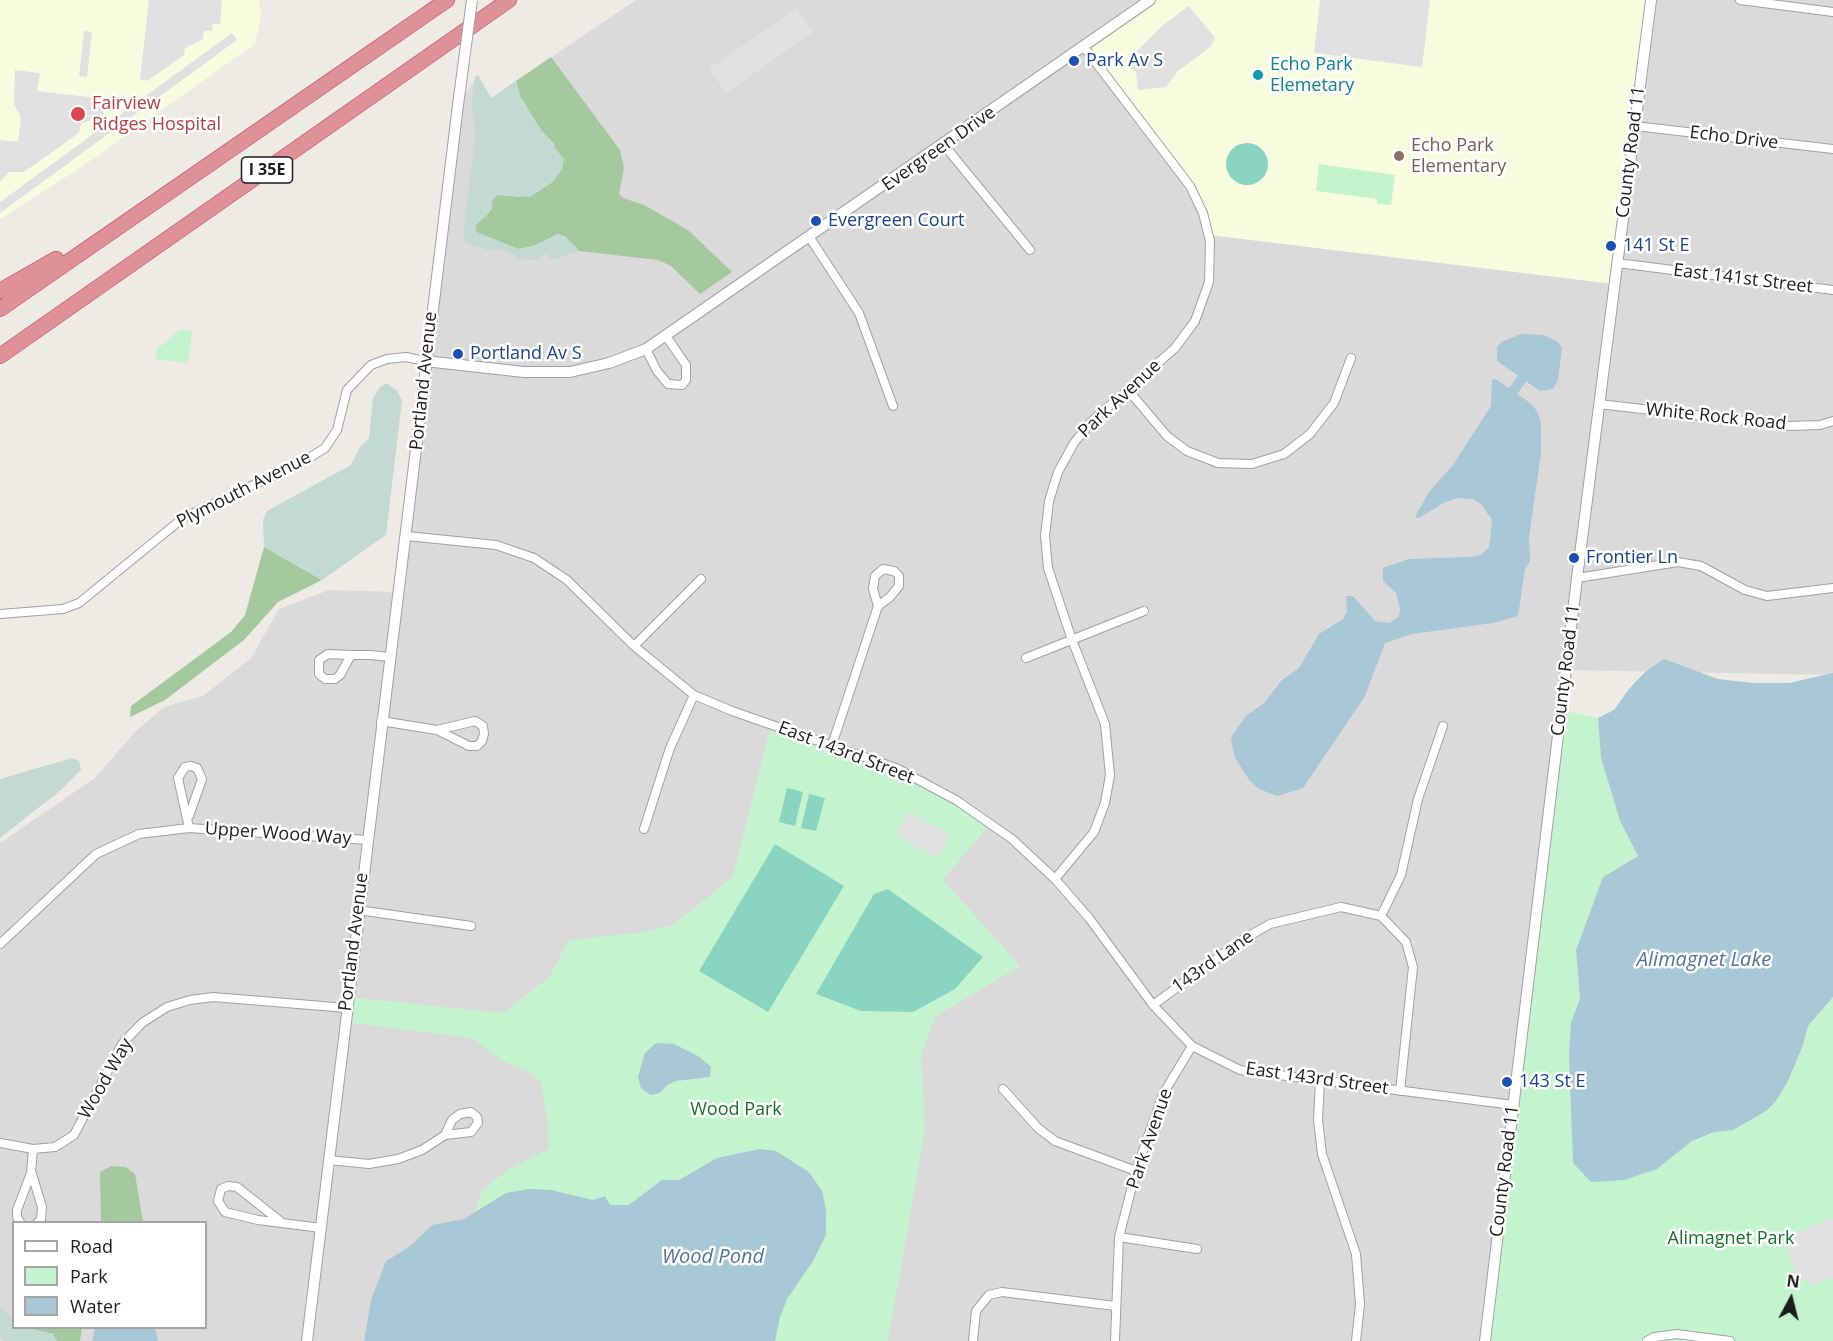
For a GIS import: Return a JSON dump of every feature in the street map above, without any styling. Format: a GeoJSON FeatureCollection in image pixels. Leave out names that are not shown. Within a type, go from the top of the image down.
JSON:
{"type":"FeatureCollection","features":[{"type":"Feature","properties":{"kind":"highway","name":"I 35E"},"geometry":{"type":"LineString","coordinates":[[0,309],[447,0]]}},
{"type":"Feature","properties":{"kind":"highway","name":"I 35E"},"geometry":{"type":"LineString","coordinates":[[0,358],[509,0]]}},
{"type":"Feature","properties":{"kind":"highway"},"geometry":{"type":"LineString","coordinates":[[0,291],[150,205]]}},
{"type":"Feature","properties":{"kind":"street","name":"Portland Avenue"},"geometry":{"type":"LineString","coordinates":[[307,1341],[381,721],[407,536],[425,361],[472,0]]}},
{"type":"Feature","properties":{"kind":"street","name":"Evergreen Drive"},"geometry":{"type":"LineString","coordinates":[[425,361],[524,372],[570,372],[609,363],[646,349],[810,238],[1150,0]]}},
{"type":"Feature","properties":{"kind":"street","name":"County Road 11"},"geometry":{"type":"LineString","coordinates":[[1485,1341],[1577,579],[1651,0]]}},
{"type":"Feature","properties":{"kind":"street"},"geometry":{"type":"LineString","coordinates":[[1740,0],[1833,12]]}},
{"type":"Feature","properties":{"kind":"street","name":"Park Avenue"},"geometry":{"type":"LineString","coordinates":[[1055,879],[1094,832],[1106,803],[1110,775],[1106,724],[1072,640],[1048,568],[1045,536],[1048,501],[1058,472],[1074,444],[1092,422],[1175,348],[1195,321],[1209,282],[1210,241],[1203,213],[1190,186],[1084,47]]}},
{"type":"Feature","properties":{"kind":"street","name":"Echo Drive"},"geometry":{"type":"LineString","coordinates":[[1635,126],[1833,150]]}},
{"type":"Feature","properties":{"kind":"street"},"geometry":{"type":"LineString","coordinates":[[944,145],[1030,249]]}},
{"type":"Feature","properties":{"kind":"street"},"geometry":{"type":"LineString","coordinates":[[810,238],[859,314],[892,406]]}},
{"type":"Feature","properties":{"kind":"street","name":"East 141st Street"},"geometry":{"type":"LineString","coordinates":[[1617,263],[1833,290]]}},
{"type":"Feature","properties":{"kind":"street"},"geometry":{"type":"LineString","coordinates":[[646,349],[657,371],[668,384],[682,385],[686,380],[686,365],[666,336]]}},
{"type":"Feature","properties":{"kind":"street","name":"Plymouth Avenue"},"geometry":{"type":"LineString","coordinates":[[0,614],[63,609],[79,603],[183,518],[304,462],[325,448],[337,430],[347,390],[371,365],[387,359],[406,357],[425,361]]}},
{"type":"Feature","properties":{"kind":"street"},"geometry":{"type":"LineString","coordinates":[[1128,390],[1167,436],[1187,451],[1218,463],[1251,464],[1284,454],[1310,434],[1334,403],[1351,358]]}},
{"type":"Feature","properties":{"kind":"street","name":"White Rock Road"},"geometry":{"type":"LineString","coordinates":[[1599,404],[1789,426],[1820,425],[1833,421]]}},
{"type":"Feature","properties":{"kind":"street","name":"East 143rd Street"},"geometry":{"type":"LineString","coordinates":[[407,536],[496,546],[534,558],[567,580],[634,646],[694,695],[732,711],[896,768],[956,800],[1012,839],[1055,879],[1089,918],[1153,1005],[1192,1046],[1240,1070],[1513,1105]]}},
{"type":"Feature","properties":{"kind":"street"},"geometry":{"type":"LineString","coordinates":[[1577,579],[1678,562],[1701,566],[1745,590],[1767,596],[1833,588]]}},
{"type":"Feature","properties":{"kind":"street"},"geometry":{"type":"LineString","coordinates":[[634,646],[701,579]]}},
{"type":"Feature","properties":{"kind":"street"},"geometry":{"type":"LineString","coordinates":[[832,745],[878,606]]}},
{"type":"Feature","properties":{"kind":"street"},"geometry":{"type":"LineString","coordinates":[[1026,658],[1144,611]]}},
{"type":"Feature","properties":{"kind":"street"},"geometry":{"type":"LineString","coordinates":[[351,655],[389,657]]}},
{"type":"Feature","properties":{"kind":"street"},"geometry":{"type":"LineString","coordinates":[[645,829],[670,748],[694,695]]}},
{"type":"Feature","properties":{"kind":"street"},"geometry":{"type":"LineString","coordinates":[[381,721],[437,730],[469,746],[477,746],[484,734],[483,726],[475,721],[437,730]]}},
{"type":"Feature","properties":{"kind":"street"},"geometry":{"type":"LineString","coordinates":[[1400,1091],[1413,967],[1406,942],[1381,916],[1401,875],[1418,799],[1443,726]]}},
{"type":"Feature","properties":{"kind":"street","name":"Upper Wood Way"},"geometry":{"type":"LineString","coordinates":[[189,816],[178,786],[178,777],[185,767],[191,766],[197,768],[202,779],[189,816],[189,828]]}},
{"type":"Feature","properties":{"kind":"street","name":"Upper Wood Way"},"geometry":{"type":"LineString","coordinates":[[0,944],[96,855],[140,834],[189,828],[367,840]]}},
{"type":"Feature","properties":{"kind":"street","name":"143rd Lane"},"geometry":{"type":"LineString","coordinates":[[1153,1005],[1242,940],[1270,924],[1341,907],[1381,916]]}},
{"type":"Feature","properties":{"kind":"street"},"geometry":{"type":"LineString","coordinates":[[358,910],[471,926]]}},
{"type":"Feature","properties":{"kind":"street","name":"Wood Way"},"geometry":{"type":"LineString","coordinates":[[33,1149],[55,1147],[74,1135],[122,1044],[142,1023],[167,1007],[190,1000],[213,998],[347,1008]]}},
{"type":"Feature","properties":{"kind":"street","name":"Park Avenue"},"geometry":{"type":"LineString","coordinates":[[1115,1341],[1119,1237],[1136,1171],[1163,1094],[1192,1046]]}},
{"type":"Feature","properties":{"kind":"street"},"geometry":{"type":"LineString","coordinates":[[1320,1081],[1318,1120],[1322,1154],[1356,1254],[1360,1304],[1356,1341]]}},
{"type":"Feature","properties":{"kind":"street"},"geometry":{"type":"LineString","coordinates":[[1003,1089],[1038,1128],[1055,1141],[1136,1171]]}},
{"type":"Feature","properties":{"kind":"street"},"geometry":{"type":"LineString","coordinates":[[329,1160],[369,1164],[398,1159],[445,1135]]}},
{"type":"Feature","properties":{"kind":"street"},"geometry":{"type":"LineString","coordinates":[[0,1143],[33,1149],[32,1173],[42,1207],[40,1221]]}},
{"type":"Feature","properties":{"kind":"street"},"geometry":{"type":"LineString","coordinates":[[19,1221],[17,1210],[32,1173]]}},
{"type":"Feature","properties":{"kind":"street"},"geometry":{"type":"LineString","coordinates":[[280,1221],[237,1187],[228,1186],[221,1189],[218,1201],[225,1212],[258,1220],[321,1228]]}},
{"type":"Feature","properties":{"kind":"street"},"geometry":{"type":"LineString","coordinates":[[1119,1237],[1197,1249]]}},
{"type":"Feature","properties":{"kind":"street"},"geometry":{"type":"LineString","coordinates":[[973,1341],[976,1311],[989,1295],[1002,1292],[1115,1306]]}},
{"type":"Feature","properties":{"kind":"street"},"geometry":{"type":"LineString","coordinates":[[1647,1341],[1654,1337],[1677,1335],[1730,1341]]}},
{"type":"Feature","properties":{"kind":"shaded area","name":"Fairview Ridges Hospital"},"geometry":{"type":"Polygon","coordinates":[[[0,0],[259,0],[261,15],[255,44],[80,168],[0,219],[0,0]]]}},
{"type":"Feature","properties":{"kind":"shaded area"},"geometry":{"type":"Polygon","coordinates":[[[149,0],[222,0],[220,24],[213,24],[212,31],[204,31],[203,39],[185,48],[184,55],[147,81],[140,79],[149,0]]]}},
{"type":"Feature","properties":{"kind":"shaded area","name":"Wood Park"},"geometry":{"type":"Polygon","coordinates":[[[636,0],[1833,0],[1833,675],[1566,670],[1485,1341],[0,1341],[0,843],[95,778],[136,731],[164,707],[203,696],[251,658],[279,609],[329,590],[398,592],[458,105],[478,75],[491,98],[636,0]]]}},
{"type":"Feature","properties":{"kind":"shaded area","name":"Echo Park Elementary"},"geometry":{"type":"Polygon","coordinates":[[[1150,0],[1651,0],[1614,284],[1209,235],[1190,186],[1084,47],[1150,0]]]}},
{"type":"Feature","properties":{"kind":"shaded area"},"geometry":{"type":"Polygon","coordinates":[[[1320,0],[1430,0],[1422,67],[1314,53],[1320,0]]]}},
{"type":"Feature","properties":{"kind":"shaded area"},"geometry":{"type":"Polygon","coordinates":[[[1189,6],[1215,38],[1210,47],[1177,72],[1166,87],[1138,90],[1136,71],[1127,67],[1134,54],[1163,25],[1189,6]]]}},
{"type":"Feature","properties":{"kind":"shaded area"},"geometry":{"type":"Polygon","coordinates":[[[797,8],[813,32],[726,93],[709,69],[797,8]]]}},
{"type":"Feature","properties":{"kind":"shaded area"},"geometry":{"type":"Polygon","coordinates":[[[84,31],[92,32],[87,77],[79,76],[84,31]]]}},
{"type":"Feature","properties":{"kind":"shaded area"},"geometry":{"type":"Polygon","coordinates":[[[232,33],[237,40],[0,213],[0,202],[232,33]]]}},
{"type":"Feature","properties":{"kind":"shaded area"},"geometry":{"type":"Polygon","coordinates":[[[15,70],[40,73],[37,91],[114,100],[113,109],[104,108],[103,115],[81,124],[79,133],[24,172],[9,172],[0,182],[0,140],[18,142],[21,118],[14,104],[15,70]]]}},
{"type":"Feature","properties":{"kind":"shaded area"},"geometry":{"type":"Polygon","coordinates":[[[478,75],[491,98],[516,81],[520,96],[541,130],[564,159],[562,169],[553,182],[530,197],[497,195],[492,201],[492,209],[476,225],[476,232],[518,249],[533,246],[558,234],[565,236],[579,251],[556,259],[550,259],[547,253],[535,260],[520,259],[500,249],[487,250],[465,242],[463,233],[475,137],[472,103],[475,77],[478,75]]]}},
{"type":"Feature","properties":{"kind":"shaded area"},"geometry":{"type":"Polygon","coordinates":[[[387,383],[397,391],[402,400],[386,535],[322,580],[264,547],[263,520],[267,511],[351,465],[360,447],[369,438],[373,398],[380,387],[387,383]]]}},
{"type":"Feature","properties":{"kind":"shaded area"},"geometry":{"type":"Polygon","coordinates":[[[72,758],[79,761],[81,770],[61,790],[0,838],[0,779],[72,758]]]}},
{"type":"Feature","properties":{"kind":"shaded area"},"geometry":{"type":"Polygon","coordinates":[[[909,812],[949,834],[942,852],[939,852],[936,858],[896,835],[909,812]]]}},
{"type":"Feature","properties":{"kind":"shaded area"},"geometry":{"type":"Polygon","coordinates":[[[1833,1218],[1833,1277],[1811,1286],[1808,1279],[1800,1281],[1786,1247],[1793,1242],[1790,1235],[1833,1218]]]}},
{"type":"Feature","properties":{"kind":"shaded area"},"geometry":{"type":"Polygon","coordinates":[[[0,1307],[12,1318],[12,1329],[32,1329],[53,1334],[57,1341],[5,1341],[0,1335],[0,1307]]]}},
{"type":"Feature","properties":{"kind":"green space"},"geometry":{"type":"Polygon","coordinates":[[[551,57],[620,150],[624,168],[619,194],[623,198],[644,205],[688,230],[732,272],[700,294],[671,266],[658,260],[579,251],[558,234],[533,246],[518,249],[476,232],[476,225],[489,213],[492,201],[497,195],[520,197],[555,145],[541,130],[520,96],[516,81],[551,57]]]}},
{"type":"Feature","properties":{"kind":"green space"},"geometry":{"type":"Polygon","coordinates":[[[1247,143],[1262,149],[1268,164],[1262,179],[1247,185],[1232,179],[1226,164],[1232,149],[1247,143]]]}},
{"type":"Feature","properties":{"kind":"green space"},"geometry":{"type":"Polygon","coordinates":[[[1319,164],[1395,175],[1391,205],[1377,204],[1377,199],[1316,191],[1319,164]]]}},
{"type":"Feature","properties":{"kind":"green space"},"geometry":{"type":"Polygon","coordinates":[[[181,329],[192,331],[188,363],[155,359],[157,349],[181,329]]]}},
{"type":"Feature","properties":{"kind":"green space"},"geometry":{"type":"Polygon","coordinates":[[[264,547],[322,580],[278,602],[244,640],[165,700],[130,717],[131,706],[231,632],[245,615],[264,547]]]}},
{"type":"Feature","properties":{"kind":"green space","name":"Alimagnet Park"},"geometry":{"type":"Polygon","coordinates":[[[1561,710],[1598,718],[1601,758],[1620,821],[1638,856],[1603,877],[1576,950],[1580,999],[1571,1022],[1573,1136],[1657,1169],[1692,1141],[1714,1132],[1733,1130],[1776,1101],[1803,1045],[1808,1026],[1833,997],[1833,1341],[1485,1341],[1561,710]]]}},
{"type":"Feature","properties":{"kind":"green space","name":"Wood Park"},"geometry":{"type":"Polygon","coordinates":[[[771,725],[896,768],[990,824],[943,880],[1020,966],[936,1016],[921,1054],[925,1130],[888,1341],[364,1341],[371,1300],[386,1261],[409,1247],[432,1225],[464,1219],[475,1213],[482,1190],[509,1169],[549,1149],[548,1124],[541,1082],[530,1073],[500,1059],[472,1038],[345,1022],[348,997],[503,1013],[549,977],[569,940],[638,933],[673,925],[733,877],[771,725]]]}},
{"type":"Feature","properties":{"kind":"green space"},"geometry":{"type":"Polygon","coordinates":[[[787,788],[803,792],[795,826],[779,822],[787,788]]]}},
{"type":"Feature","properties":{"kind":"green space"},"geometry":{"type":"Polygon","coordinates":[[[809,794],[825,798],[816,831],[801,828],[809,794]]]}},
{"type":"Feature","properties":{"kind":"green space"},"geometry":{"type":"Polygon","coordinates":[[[775,844],[844,886],[768,1012],[699,971],[775,844]]]}},
{"type":"Feature","properties":{"kind":"green space"},"geometry":{"type":"Polygon","coordinates":[[[888,889],[983,957],[955,989],[913,1012],[861,1011],[816,994],[874,894],[888,889]]]}},
{"type":"Feature","properties":{"kind":"green space"},"geometry":{"type":"Polygon","coordinates":[[[111,1166],[125,1167],[135,1174],[143,1221],[101,1221],[100,1172],[111,1166]]]}},
{"type":"Feature","properties":{"kind":"green space"},"geometry":{"type":"Polygon","coordinates":[[[32,1329],[82,1329],[80,1341],[57,1341],[53,1334],[32,1329]]]}},
{"type":"Feature","properties":{"kind":"water"},"geometry":{"type":"Polygon","coordinates":[[[1521,334],[1544,335],[1558,342],[1562,348],[1558,380],[1553,389],[1540,391],[1497,361],[1497,347],[1501,342],[1521,334]]]}},
{"type":"Feature","properties":{"kind":"water"},"geometry":{"type":"Polygon","coordinates":[[[1492,379],[1497,380],[1530,403],[1537,411],[1541,423],[1541,453],[1529,537],[1530,561],[1525,569],[1518,616],[1493,623],[1412,634],[1385,643],[1365,696],[1303,788],[1277,796],[1259,789],[1250,781],[1235,758],[1231,740],[1233,734],[1246,716],[1265,702],[1282,680],[1299,668],[1319,634],[1343,619],[1347,612],[1346,596],[1353,596],[1375,621],[1390,623],[1399,616],[1400,609],[1396,593],[1383,581],[1383,568],[1409,559],[1481,555],[1489,547],[1492,520],[1481,504],[1473,499],[1458,498],[1445,502],[1419,518],[1415,517],[1429,492],[1453,465],[1491,406],[1492,379]]]}},
{"type":"Feature","properties":{"kind":"water","name":"Alimagnet Lake"},"geometry":{"type":"Polygon","coordinates":[[[1664,659],[1718,679],[1753,683],[1789,683],[1833,673],[1833,997],[1808,1026],[1788,1081],[1776,1101],[1766,1111],[1733,1130],[1714,1132],[1692,1141],[1657,1169],[1624,1180],[1591,1182],[1573,1163],[1569,1053],[1571,1022],[1580,999],[1576,950],[1603,877],[1638,856],[1620,821],[1601,758],[1598,718],[1614,710],[1645,672],[1664,659]]]}},
{"type":"Feature","properties":{"kind":"water"},"geometry":{"type":"Polygon","coordinates":[[[656,1043],[674,1044],[698,1056],[711,1067],[710,1077],[676,1081],[667,1085],[660,1093],[650,1095],[641,1088],[638,1077],[645,1053],[656,1043]]]}},
{"type":"Feature","properties":{"kind":"water","name":"Wood Pond"},"geometry":{"type":"Polygon","coordinates":[[[759,1149],[776,1151],[809,1172],[822,1191],[826,1209],[826,1235],[813,1261],[787,1299],[775,1341],[364,1341],[371,1300],[386,1261],[409,1247],[432,1225],[464,1219],[506,1193],[529,1189],[551,1190],[593,1200],[605,1196],[610,1205],[629,1205],[662,1180],[679,1180],[717,1158],[759,1149]]]}},
{"type":"Feature","properties":{"kind":"water"},"geometry":{"type":"Polygon","coordinates":[[[95,1329],[155,1329],[158,1341],[92,1341],[95,1329]]]}},
{"type":"Feature","properties":{"kind":"waterway"},"geometry":{"type":"LineString","coordinates":[[1513,391],[1522,379]]}},
{"type":"Feature","properties":{"kind":"place","name":"Park Av S"},"geometry":{"type":"Point","coordinates":[1074,61]}},
{"type":"Feature","properties":{"kind":"place","name":"Echo Park Elemetary"},"geometry":{"type":"Point","coordinates":[1258,75]}},
{"type":"Feature","properties":{"kind":"place","name":"Fairview Ridges Hospital"},"geometry":{"type":"Point","coordinates":[78,114]}},
{"type":"Feature","properties":{"kind":"place","name":"Echo Park Elementary"},"geometry":{"type":"Point","coordinates":[1399,156]}},
{"type":"Feature","properties":{"kind":"place","name":"Evergreen Court"},"geometry":{"type":"Point","coordinates":[816,221]}},
{"type":"Feature","properties":{"kind":"place","name":"141 St E"},"geometry":{"type":"Point","coordinates":[1611,246]}},
{"type":"Feature","properties":{"kind":"place","name":"Portland Av S"},"geometry":{"type":"Point","coordinates":[458,354]}},
{"type":"Feature","properties":{"kind":"place","name":"Frontier Ln"},"geometry":{"type":"Point","coordinates":[1574,558]}},
{"type":"Feature","properties":{"kind":"place","name":"143 St E"},"geometry":{"type":"Point","coordinates":[1507,1082]}}]}
